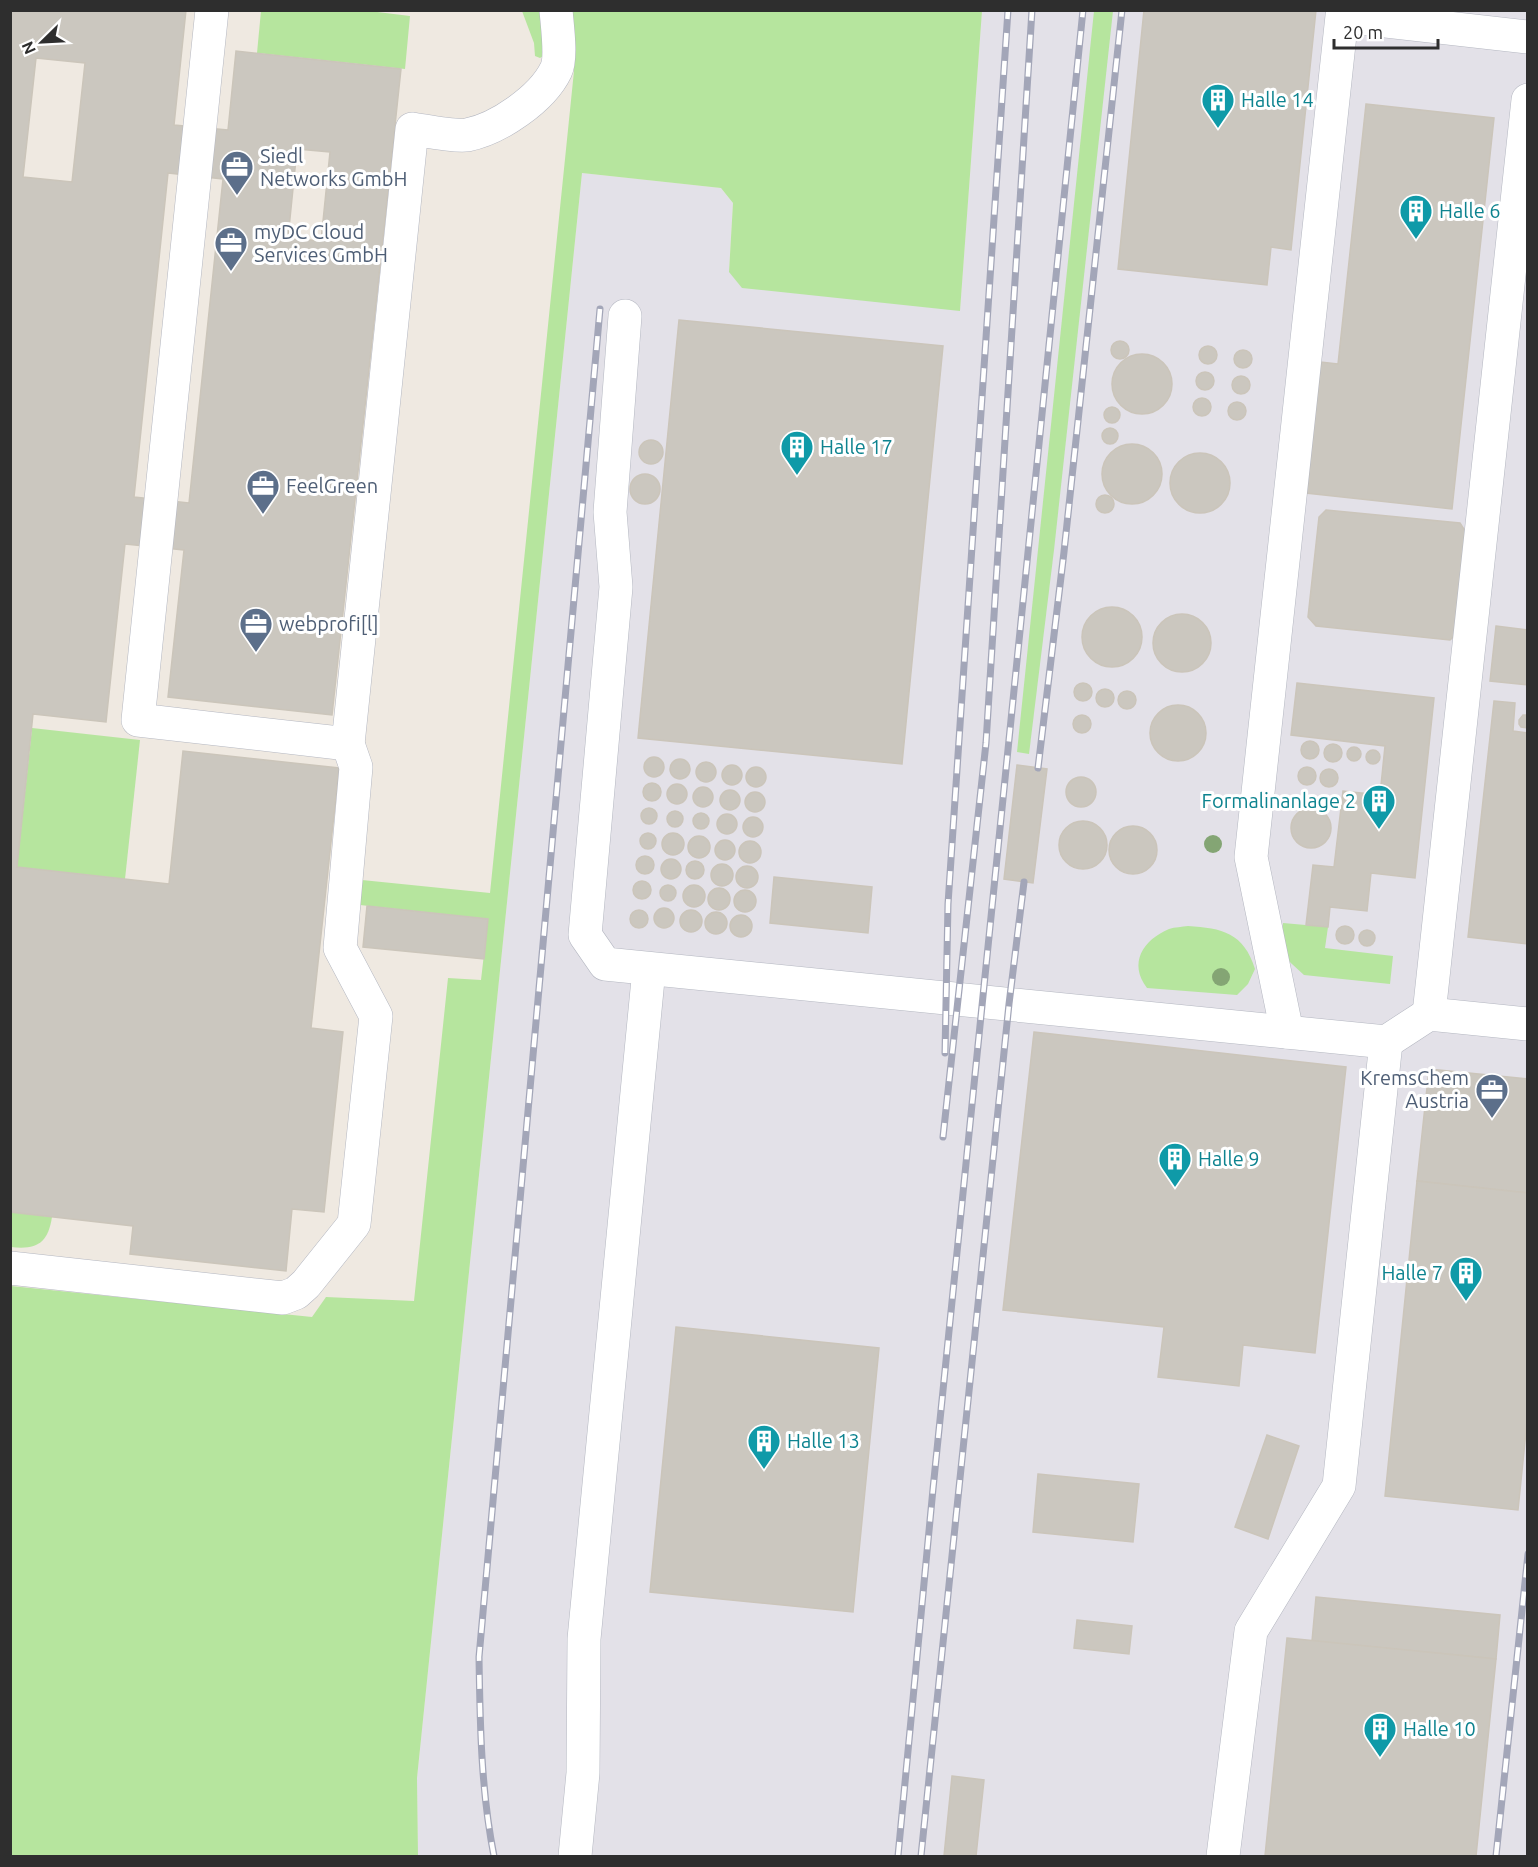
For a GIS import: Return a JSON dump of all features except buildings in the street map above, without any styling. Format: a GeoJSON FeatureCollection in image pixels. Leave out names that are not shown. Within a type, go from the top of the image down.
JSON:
{"type":"FeatureCollection","features":[{"type":"Feature","properties":{"kind":"lane"},"geometry":{"type":"LineString","coordinates":[[212,10],[138,720],[348,744]]}},
{"type":"Feature","properties":{"kind":"lane"},"geometry":{"type":"LineString","coordinates":[[10,1268],[283,1298],[296,1293],[306,1284],[354,1224],[376,1016],[340,948],[356,767],[348,744],[412,129],[467,135],[506,121],[540,92],[556,69],[559,33],[556,10]]}},
{"type":"Feature","properties":{"kind":"lane"},"geometry":{"type":"LineString","coordinates":[[1287,1032],[1251,857],[1342,16],[1527,37]]}},
{"type":"Feature","properties":{"kind":"lane"},"geometry":{"type":"LineString","coordinates":[[1429,1014],[1527,100]]}},
{"type":"Feature","properties":{"kind":"lane"},"geometry":{"type":"LineString","coordinates":[[625,316],[610,512],[616,587],[585,935],[604,964],[1386,1042],[1429,1014],[1527,1024]]}},
{"type":"Feature","properties":{"kind":"lane"},"geometry":{"type":"LineString","coordinates":[[575,1857],[583,1773],[584,1639],[649,969]]}},
{"type":"Feature","properties":{"kind":"lane"},"geometry":{"type":"LineString","coordinates":[[1223,1857],[1251,1631],[1339,1486],[1386,1042]]}},
{"type":"Feature","properties":{"kind":"shaded area"},"geometry":{"type":"Polygon","coordinates":[[[982,11],[1527,11],[1527,1856],[418,1856],[417,1778],[582,173],[721,188],[733,203],[729,272],[960,310],[982,11]]]}},
{"type":"Feature","properties":{"kind":"green space"},"geometry":{"type":"Polygon","coordinates":[[[361,10],[410,16],[405,69],[257,53],[261,11],[361,10]]]}},
{"type":"Feature","properties":{"kind":"green space"},"geometry":{"type":"Polygon","coordinates":[[[522,11],[542,11],[543,56],[540,58],[535,56],[534,43],[522,11]]]}},
{"type":"Feature","properties":{"kind":"green space"},"geometry":{"type":"Polygon","coordinates":[[[569,11],[982,11],[960,311],[742,288],[729,272],[733,203],[721,188],[582,173],[417,1778],[418,1856],[11,1856],[11,1286],[312,1317],[326,1297],[414,1301],[448,978],[481,980],[488,919],[360,905],[362,880],[490,893],[574,71],[569,11]]]}},
{"type":"Feature","properties":{"kind":"green space"},"geometry":{"type":"Polygon","coordinates":[[[1094,11],[1113,11],[1054,550],[1029,754],[1017,752],[1094,11]]]}},
{"type":"Feature","properties":{"kind":"green space"},"geometry":{"type":"Polygon","coordinates":[[[32,728],[140,740],[125,879],[17,867],[32,728]]]}},
{"type":"Feature","properties":{"kind":"green space"},"geometry":{"type":"Polygon","coordinates":[[[1283,923],[1328,927],[1325,948],[1393,956],[1390,984],[1304,975],[1280,953],[1283,923]]]}},
{"type":"Feature","properties":{"kind":"green space"},"geometry":{"type":"Polygon","coordinates":[[[1188,926],[1221,931],[1238,940],[1245,947],[1255,969],[1248,984],[1237,995],[1147,988],[1141,979],[1139,970],[1141,953],[1152,939],[1160,934],[1169,929],[1188,926]]]}},
{"type":"Feature","properties":{"kind":"green space"},"geometry":{"type":"Polygon","coordinates":[[[11,1212],[52,1217],[44,1239],[34,1246],[11,1247],[11,1212]]]}},
{"type":"Feature","properties":{"kind":"railway"},"geometry":{"type":"LineString","coordinates":[[945,1053],[948,904],[1008,10]]}},
{"type":"Feature","properties":{"kind":"railway"},"geometry":{"type":"LineString","coordinates":[[943,1137],[986,743],[1032,10]]}},
{"type":"Feature","properties":{"kind":"railway"},"geometry":{"type":"LineString","coordinates":[[898,1856],[1083,10]]}},
{"type":"Feature","properties":{"kind":"railway"},"geometry":{"type":"LineString","coordinates":[[1038,768],[1064,552],[1122,10]]}},
{"type":"Feature","properties":{"kind":"railway"},"geometry":{"type":"LineString","coordinates":[[494,1856],[484,1782],[479,1657],[600,309]]}},
{"type":"Feature","properties":{"kind":"railway"},"geometry":{"type":"LineString","coordinates":[[921,1856],[1009,1004],[1024,882]]}},
{"type":"Feature","properties":{"kind":"railway"},"geometry":{"type":"LineString","coordinates":[[1496,1856],[1528,1554]]}},
{"type":"Feature","properties":{"kind":"place","name":"Halle 14"},"geometry":{"type":"Point","coordinates":[1218,129]}},
{"type":"Feature","properties":{"kind":"place","name":"Siedl Networks GmbH"},"geometry":{"type":"Point","coordinates":[237,196]}},
{"type":"Feature","properties":{"kind":"place","name":"Halle 6"},"geometry":{"type":"Point","coordinates":[1416,240]}},
{"type":"Feature","properties":{"kind":"place","name":"myDC Cloud Services GmbH"},"geometry":{"type":"Point","coordinates":[231,272]}},
{"type":"Feature","properties":{"kind":"place","name":"Halle 17"},"geometry":{"type":"Point","coordinates":[797,476]}},
{"type":"Feature","properties":{"kind":"place","name":"FeelGreen"},"geometry":{"type":"Point","coordinates":[263,515]}},
{"type":"Feature","properties":{"kind":"place","name":"webprofi[l]"},"geometry":{"type":"Point","coordinates":[256,653]}},
{"type":"Feature","properties":{"kind":"place","name":"Formalinanlage 2"},"geometry":{"type":"Point","coordinates":[1379,830]}},
{"type":"Feature","properties":{"kind":"place","name":"KremsChem Austria"},"geometry":{"type":"Point","coordinates":[1492,1119]}},
{"type":"Feature","properties":{"kind":"place","name":"Halle 9"},"geometry":{"type":"Point","coordinates":[1175,1188]}},
{"type":"Feature","properties":{"kind":"place","name":"Halle 7"},"geometry":{"type":"Point","coordinates":[1466,1302]}},
{"type":"Feature","properties":{"kind":"place","name":"Halle 13"},"geometry":{"type":"Point","coordinates":[764,1470]}},
{"type":"Feature","properties":{"kind":"place","name":"Halle 10"},"geometry":{"type":"Point","coordinates":[1380,1758]}}]}
